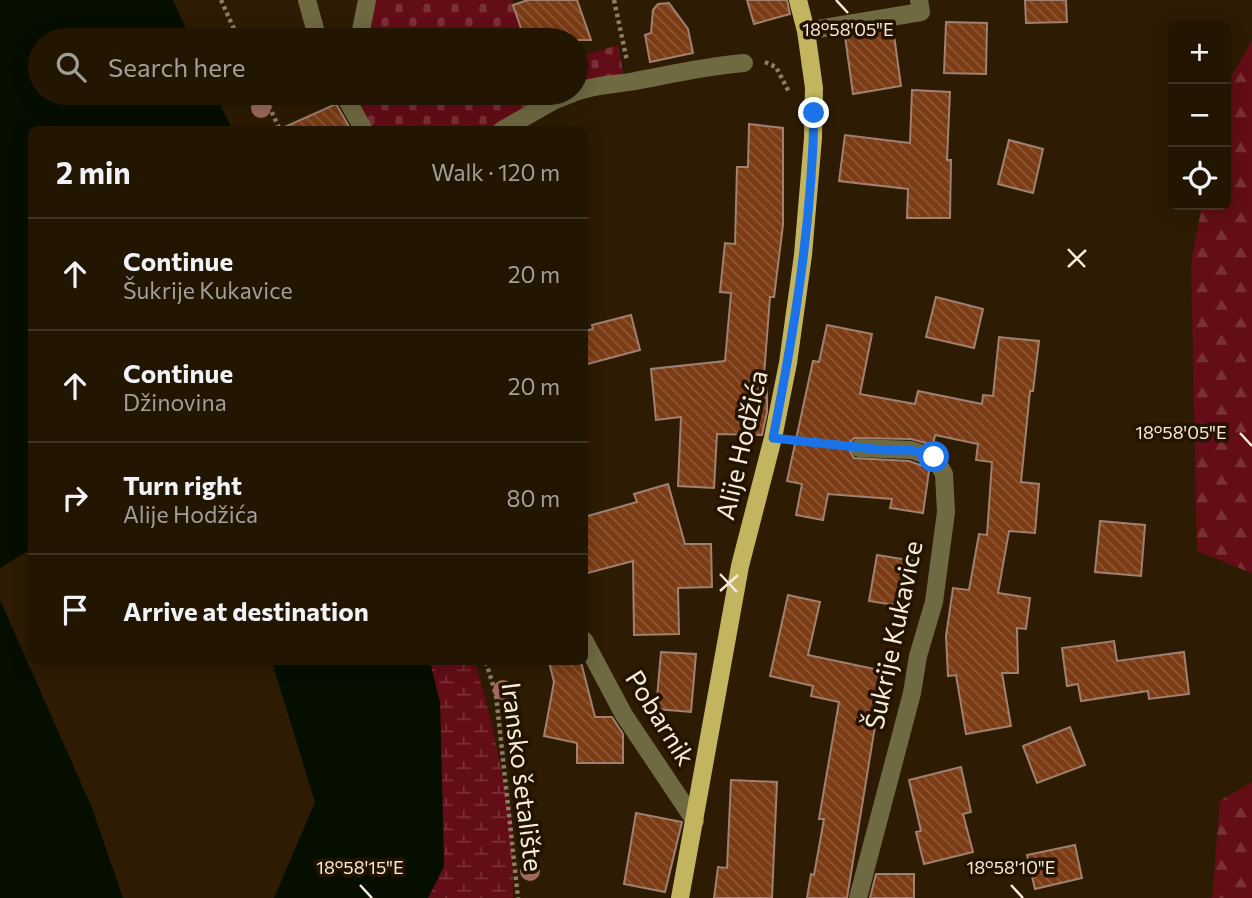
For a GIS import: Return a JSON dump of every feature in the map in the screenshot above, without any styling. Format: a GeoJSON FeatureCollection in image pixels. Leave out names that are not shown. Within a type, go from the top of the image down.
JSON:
{"type":"FeatureCollection","features":[{"type":"Feature","properties":{"kind":"main road","name":"Alije Hodžića"},"geometry":{"type":"LineString","coordinates":[[680,898],[740,566],[773,438],[788,363],[801,269],[813,138],[814,88],[806,31],[798,0]]}},
{"type":"Feature","properties":{"kind":"street"},"geometry":{"type":"LineString","coordinates":[[307,0],[315,28]]}},
{"type":"Feature","properties":{"kind":"street"},"geometry":{"type":"LineString","coordinates":[[361,28],[367,0]]}},
{"type":"Feature","properties":{"kind":"street"},"geometry":{"type":"LineString","coordinates":[[806,31],[921,12],[919,0]]}},
{"type":"Feature","properties":{"kind":"street"},"geometry":{"type":"LineString","coordinates":[[588,87],[632,82],[707,66],[744,63]]}},
{"type":"Feature","properties":{"kind":"street"},"geometry":{"type":"LineString","coordinates":[[350,105],[361,122]]}},
{"type":"Feature","properties":{"kind":"street"},"geometry":{"type":"LineString","coordinates":[[509,126],[546,105]]}},
{"type":"Feature","properties":{"kind":"street","name":"Šukrije Kukavice"},"geometry":{"type":"LineString","coordinates":[[858,898],[934,602],[946,512],[944,474],[934,457],[911,450],[859,448]]}},
{"type":"Feature","properties":{"kind":"street","name":"Pobarnik"},"geometry":{"type":"LineString","coordinates":[[588,648],[624,715],[695,821]]}},
{"type":"Feature","properties":{"kind":"path"},"geometry":{"type":"LineString","coordinates":[[221,0],[234,28]]}},
{"type":"Feature","properties":{"kind":"path"},"geometry":{"type":"LineString","coordinates":[[614,0],[624,45]]}},
{"type":"Feature","properties":{"kind":"path"},"geometry":{"type":"LineString","coordinates":[[744,63],[762,61],[776,67],[794,102]]}},
{"type":"Feature","properties":{"kind":"path"},"geometry":{"type":"LineString","coordinates":[[269,105],[278,126]]}},
{"type":"Feature","properties":{"kind":"path"},"geometry":{"type":"LineString","coordinates":[[773,438],[859,448]]}},
{"type":"Feature","properties":{"kind":"path","name":"Iransko šetalište"},"geometry":{"type":"LineString","coordinates":[[487,665],[496,695],[518,898]]}},
{"type":"Feature","properties":{"kind":"green space"},"geometry":{"type":"Polygon","coordinates":[[[367,0],[512,0],[521,28],[363,28],[367,0]]]}},
{"type":"Feature","properties":{"kind":"green space"},"geometry":{"type":"Polygon","coordinates":[[[1252,40],[1252,573],[1197,551],[1191,263],[1201,210],[1231,210],[1231,77],[1252,40]]]}},
{"type":"Feature","properties":{"kind":"green space"},"geometry":{"type":"Polygon","coordinates":[[[618,45],[624,78],[588,85],[588,54],[618,45]]]}},
{"type":"Feature","properties":{"kind":"green space"},"geometry":{"type":"Polygon","coordinates":[[[356,105],[546,105],[509,126],[364,126],[357,115],[356,105]]]}},
{"type":"Feature","properties":{"kind":"green space"},"geometry":{"type":"Polygon","coordinates":[[[431,665],[476,665],[490,716],[512,819],[513,898],[428,898],[444,866],[440,703],[431,665]]]}},
{"type":"Feature","properties":{"kind":"green space"},"geometry":{"type":"Polygon","coordinates":[[[1252,782],[1252,898],[1212,898],[1220,801],[1252,782]]]}},
{"type":"Feature","properties":{"kind":"shaded area"},"geometry":{"type":"Polygon","coordinates":[[[0,0],[173,0],[186,28],[28,28],[28,105],[221,105],[231,126],[28,126],[28,551],[0,568],[0,0]]]}},
{"type":"Feature","properties":{"kind":"shaded area"},"geometry":{"type":"Polygon","coordinates":[[[0,600],[92,808],[123,898],[0,898],[0,600]]]}},
{"type":"Feature","properties":{"kind":"shaded area"},"geometry":{"type":"Polygon","coordinates":[[[273,665],[431,665],[440,703],[444,866],[428,898],[274,898],[315,802],[273,665]]]}},
{"type":"Feature","properties":{"kind":"building"},"geometry":{"type":"Polygon","coordinates":[[[528,0],[577,0],[587,28],[521,28],[513,5],[528,0]]]}},
{"type":"Feature","properties":{"kind":"building"},"geometry":{"type":"Polygon","coordinates":[[[747,0],[787,0],[790,14],[754,24],[747,0]]]}},
{"type":"Feature","properties":{"kind":"building"},"geometry":{"type":"Polygon","coordinates":[[[1025,0],[1066,0],[1067,22],[1026,23],[1025,0]]]}},
{"type":"Feature","properties":{"kind":"building"},"geometry":{"type":"Polygon","coordinates":[[[669,3],[688,29],[693,53],[650,62],[645,35],[651,33],[653,10],[658,4],[669,3]]]}},
{"type":"Feature","properties":{"kind":"building"},"geometry":{"type":"Polygon","coordinates":[[[946,22],[987,23],[986,74],[944,73],[946,22]]]}},
{"type":"Feature","properties":{"kind":"building"},"geometry":{"type":"Polygon","coordinates":[[[893,28],[901,86],[853,94],[845,36],[893,28]]]}},
{"type":"Feature","properties":{"kind":"building"},"geometry":{"type":"Polygon","coordinates":[[[912,90],[950,92],[947,160],[951,160],[950,218],[907,218],[908,189],[839,181],[845,135],[910,143],[912,90]]]}},
{"type":"Feature","properties":{"kind":"building"},"geometry":{"type":"Polygon","coordinates":[[[337,105],[349,126],[287,126],[337,105]]]}},
{"type":"Feature","properties":{"kind":"building"},"geometry":{"type":"Polygon","coordinates":[[[749,124],[783,128],[783,225],[774,297],[770,297],[763,388],[767,388],[767,412],[762,435],[717,434],[714,488],[678,486],[681,417],[656,420],[651,369],[725,361],[731,293],[720,292],[725,243],[735,244],[737,167],[748,167],[749,124]]]}},
{"type":"Feature","properties":{"kind":"building"},"geometry":{"type":"Polygon","coordinates":[[[1009,140],[1043,149],[1033,193],[998,184],[1009,140]]]}},
{"type":"Feature","properties":{"kind":"building"},"geometry":{"type":"Polygon","coordinates":[[[936,297],[983,309],[974,348],[926,337],[936,297]]]}},
{"type":"Feature","properties":{"kind":"building"},"geometry":{"type":"Polygon","coordinates":[[[631,315],[640,350],[588,364],[588,330],[593,329],[592,325],[631,315]]]}},
{"type":"Feature","properties":{"kind":"building"},"geometry":{"type":"Polygon","coordinates":[[[827,325],[872,334],[860,394],[915,404],[918,391],[982,404],[983,395],[993,396],[999,337],[1039,341],[1033,391],[1030,391],[1021,482],[1039,484],[1035,533],[1009,531],[998,593],[1030,598],[1026,629],[1017,628],[1018,673],[1002,673],[1011,726],[966,734],[956,675],[948,676],[946,636],[953,588],[969,590],[979,534],[987,535],[992,462],[976,460],[978,444],[935,435],[933,445],[911,439],[854,438],[848,448],[854,458],[909,461],[926,467],[929,471],[923,513],[890,508],[892,499],[828,494],[823,520],[796,515],[802,484],[787,481],[813,361],[819,362],[827,325]]]}},
{"type":"Feature","properties":{"kind":"building"},"geometry":{"type":"Polygon","coordinates":[[[668,484],[685,544],[711,544],[712,587],[678,588],[679,634],[634,635],[633,561],[588,573],[588,516],[637,502],[634,494],[668,484]]]}},
{"type":"Feature","properties":{"kind":"building"},"geometry":{"type":"Polygon","coordinates":[[[1100,521],[1145,525],[1141,576],[1095,572],[1100,521]]]}},
{"type":"Feature","properties":{"kind":"building"},"geometry":{"type":"Polygon","coordinates":[[[877,555],[915,561],[907,607],[869,601],[877,555]]]}},
{"type":"Feature","properties":{"kind":"building"},"geometry":{"type":"Polygon","coordinates":[[[788,595],[820,602],[808,655],[884,671],[847,898],[807,898],[824,819],[819,819],[839,702],[811,696],[813,686],[770,676],[788,595]]]}},
{"type":"Feature","properties":{"kind":"building"},"geometry":{"type":"Polygon","coordinates":[[[1114,641],[1117,661],[1184,652],[1189,694],[1149,699],[1148,691],[1081,701],[1078,684],[1067,686],[1062,648],[1114,641]]]}},
{"type":"Feature","properties":{"kind":"building"},"geometry":{"type":"Polygon","coordinates":[[[661,652],[696,654],[691,712],[656,709],[661,652]]]}},
{"type":"Feature","properties":{"kind":"building"},"geometry":{"type":"Polygon","coordinates":[[[550,665],[582,665],[595,717],[612,717],[623,734],[623,763],[577,763],[577,743],[544,736],[554,682],[550,665]]]}},
{"type":"Feature","properties":{"kind":"building"},"geometry":{"type":"Polygon","coordinates":[[[1070,727],[1085,765],[1037,783],[1023,746],[1070,727]]]}},
{"type":"Feature","properties":{"kind":"building"},"geometry":{"type":"Polygon","coordinates":[[[961,767],[971,812],[963,814],[973,852],[924,864],[916,832],[921,831],[909,780],[961,767]]]}},
{"type":"Feature","properties":{"kind":"building"},"geometry":{"type":"Polygon","coordinates":[[[731,780],[777,782],[772,898],[714,898],[718,867],[727,868],[731,780]]]}},
{"type":"Feature","properties":{"kind":"building"},"geometry":{"type":"Polygon","coordinates":[[[636,813],[682,822],[665,892],[624,884],[636,813]]]}},
{"type":"Feature","properties":{"kind":"building"},"geometry":{"type":"Polygon","coordinates":[[[1075,845],[1082,878],[1035,889],[1027,855],[1075,845]]]}},
{"type":"Feature","properties":{"kind":"building"},"geometry":{"type":"Polygon","coordinates":[[[876,874],[914,874],[914,898],[870,898],[876,874]]]}},
{"type":"Feature","properties":{"kind":"route"},"geometry":{"type":"LineString","coordinates":[[814,113],[803,255],[788,363],[773,438],[800,443],[911,450],[934,457]]}}]}
